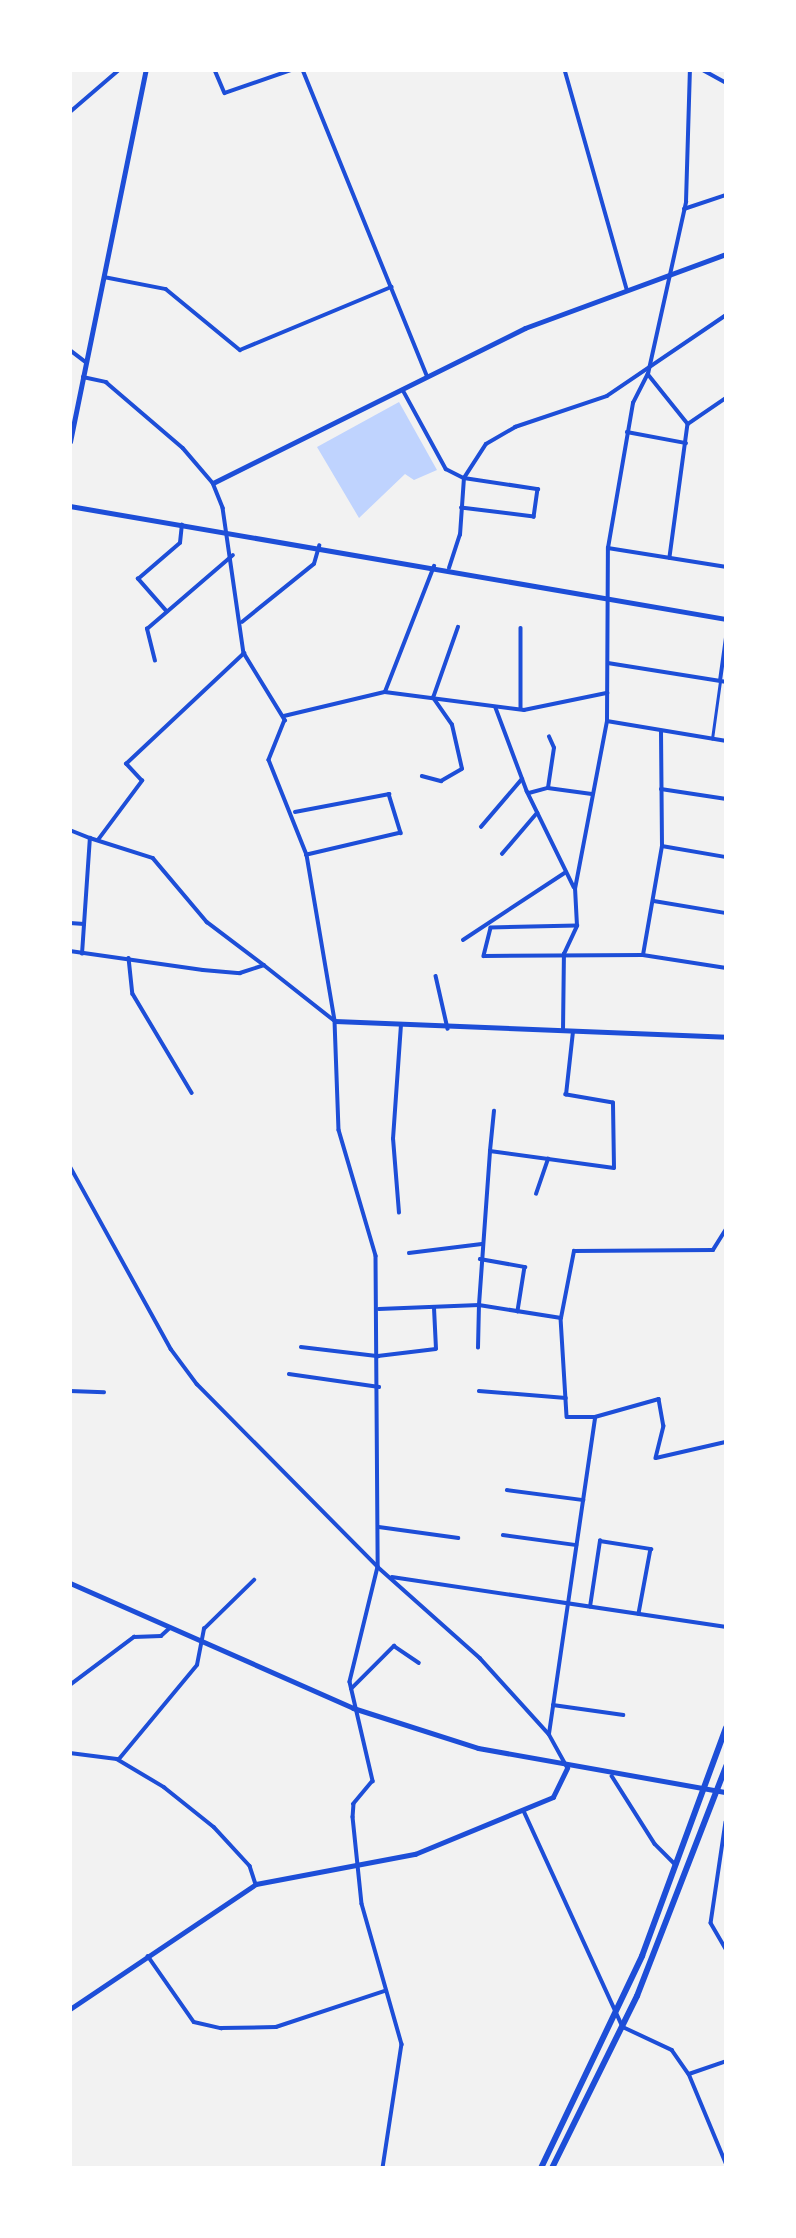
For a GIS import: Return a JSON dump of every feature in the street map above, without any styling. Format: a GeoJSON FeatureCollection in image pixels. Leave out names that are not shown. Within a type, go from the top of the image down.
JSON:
{"type":"FeatureCollection","features":[{"type":"Feature","properties":{"kind":"highway"},"geometry":{"type":"LineString","coordinates":[[541,2168],[617,2014],[678,1866],[726,1728]]}},
{"type":"Feature","properties":{"kind":"highway"},"geometry":{"type":"LineString","coordinates":[[552,2168],[623,2027],[726,1766]]}},
{"type":"Feature","properties":{"kind":"main road"},"geometry":{"type":"LineString","coordinates":[[70,1583],[353,1708],[478,1748],[612,1776],[726,1792]]}},
{"type":"Feature","properties":{"kind":"street"},"geometry":{"type":"LineString","coordinates":[[70,112],[119,70]]}},
{"type":"Feature","properties":{"kind":"street"},"geometry":{"type":"LineString","coordinates":[[70,442],[146,70]]}},
{"type":"Feature","properties":{"kind":"street"},"geometry":{"type":"LineString","coordinates":[[215,70],[225,93],[291,70]]}},
{"type":"Feature","properties":{"kind":"street"},"geometry":{"type":"LineString","coordinates":[[303,70],[428,378]]}},
{"type":"Feature","properties":{"kind":"street"},"geometry":{"type":"LineString","coordinates":[[565,70],[627,289]]}},
{"type":"Feature","properties":{"kind":"street"},"geometry":{"type":"LineString","coordinates":[[563,1031],[565,954],[577,926],[575,889],[607,721],[608,548],[627,432],[648,374],[684,209],[690,70]]}},
{"type":"Feature","properties":{"kind":"street"},"geometry":{"type":"LineString","coordinates":[[703,70],[726,83]]}},
{"type":"Feature","properties":{"kind":"street"},"geometry":{"type":"LineString","coordinates":[[684,209],[726,195]]}},
{"type":"Feature","properties":{"kind":"street"},"geometry":{"type":"LineString","coordinates":[[213,483],[525,328],[726,254]]}},
{"type":"Feature","properties":{"kind":"street"},"geometry":{"type":"LineString","coordinates":[[103,277],[166,289],[240,350],[391,287]]}},
{"type":"Feature","properties":{"kind":"street"},"geometry":{"type":"LineString","coordinates":[[449,568],[462,508],[464,478],[486,444],[515,427],[561,416],[648,374],[726,315]]}},
{"type":"Feature","properties":{"kind":"street"},"geometry":{"type":"LineString","coordinates":[[70,350],[86,362]]}},
{"type":"Feature","properties":{"kind":"street"},"geometry":{"type":"LineString","coordinates":[[648,374],[688,424],[670,558]]}},
{"type":"Feature","properties":{"kind":"street"},"geometry":{"type":"LineString","coordinates":[[83,377],[106,382],[213,483],[233,555],[244,653],[284,716]]}},
{"type":"Feature","properties":{"kind":"street"},"geometry":{"type":"LineString","coordinates":[[403,390],[446,469],[464,478],[538,489],[534,517],[462,508]]}},
{"type":"Feature","properties":{"kind":"street"},"geometry":{"type":"LineString","coordinates":[[688,424],[726,398]]}},
{"type":"Feature","properties":{"kind":"street"},"geometry":{"type":"LineString","coordinates":[[627,432],[686,443]]}},
{"type":"Feature","properties":{"kind":"street"},"geometry":{"type":"LineString","coordinates":[[70,506],[228,534],[449,568],[726,619]]}},
{"type":"Feature","properties":{"kind":"street"},"geometry":{"type":"LineString","coordinates":[[167,612],[138,579],[180,543],[182,525]]}},
{"type":"Feature","properties":{"kind":"street"},"geometry":{"type":"LineString","coordinates":[[242,622],[314,564],[319,546]]}},
{"type":"Feature","properties":{"kind":"street"},"geometry":{"type":"LineString","coordinates":[[608,548],[726,566]]}},
{"type":"Feature","properties":{"kind":"street"},"geometry":{"type":"LineString","coordinates":[[155,661],[147,629],[233,555]]}},
{"type":"Feature","properties":{"kind":"street"},"geometry":{"type":"LineString","coordinates":[[385,692],[434,566]]}},
{"type":"Feature","properties":{"kind":"street"},"geometry":{"type":"LineString","coordinates":[[433,698],[457,627]]}},
{"type":"Feature","properties":{"kind":"street"},"geometry":{"type":"LineString","coordinates":[[521,628],[521,709]]}},
{"type":"Feature","properties":{"kind":"street"},"geometry":{"type":"LineString","coordinates":[[712,739],[726,638]]}},
{"type":"Feature","properties":{"kind":"street"},"geometry":{"type":"LineString","coordinates":[[98,840],[142,781],[126,764],[244,653]]}},
{"type":"Feature","properties":{"kind":"street"},"geometry":{"type":"LineString","coordinates":[[608,663],[726,682]]}},
{"type":"Feature","properties":{"kind":"street"},"geometry":{"type":"LineString","coordinates":[[284,716],[385,692],[521,709],[607,693]]}},
{"type":"Feature","properties":{"kind":"street"},"geometry":{"type":"LineString","coordinates":[[422,776],[441,781],[462,769],[452,725],[433,698]]}},
{"type":"Feature","properties":{"kind":"street"},"geometry":{"type":"LineString","coordinates":[[495,707],[528,794],[575,889]]}},
{"type":"Feature","properties":{"kind":"street"},"geometry":{"type":"LineString","coordinates":[[284,716],[269,760],[295,812],[307,855],[335,1021],[340,1130],[376,1256],[379,1309],[378,1567],[354,1647],[351,1689],[353,1708],[373,1781],[354,1804],[368,1942],[385,1991],[399,2018],[402,2044],[383,2168]]}},
{"type":"Feature","properties":{"kind":"street"},"geometry":{"type":"LineString","coordinates":[[607,721],[726,741]]}},
{"type":"Feature","properties":{"kind":"street"},"geometry":{"type":"LineString","coordinates":[[643,955],[662,846],[661,732]]}},
{"type":"Feature","properties":{"kind":"street"},"geometry":{"type":"LineString","coordinates":[[548,788],[554,748],[549,737]]}},
{"type":"Feature","properties":{"kind":"street"},"geometry":{"type":"LineString","coordinates":[[481,827],[522,779]]}},
{"type":"Feature","properties":{"kind":"street"},"geometry":{"type":"LineString","coordinates":[[528,794],[548,788],[592,794]]}},
{"type":"Feature","properties":{"kind":"street"},"geometry":{"type":"LineString","coordinates":[[661,789],[726,799]]}},
{"type":"Feature","properties":{"kind":"street"},"geometry":{"type":"LineString","coordinates":[[295,812],[389,794],[401,833],[307,855]]}},
{"type":"Feature","properties":{"kind":"street"},"geometry":{"type":"LineString","coordinates":[[502,854],[537,813]]}},
{"type":"Feature","properties":{"kind":"street"},"geometry":{"type":"LineString","coordinates":[[70,830],[153,858],[208,922],[335,1021],[448,1029],[726,1037]]}},
{"type":"Feature","properties":{"kind":"street"},"geometry":{"type":"LineString","coordinates":[[82,954],[90,838]]}},
{"type":"Feature","properties":{"kind":"street"},"geometry":{"type":"LineString","coordinates":[[662,846],[726,857]]}},
{"type":"Feature","properties":{"kind":"street"},"geometry":{"type":"LineString","coordinates":[[463,940],[491,928],[566,872]]}},
{"type":"Feature","properties":{"kind":"street"},"geometry":{"type":"LineString","coordinates":[[654,901],[726,913]]}},
{"type":"Feature","properties":{"kind":"street"},"geometry":{"type":"LineString","coordinates":[[70,923],[84,924]]}},
{"type":"Feature","properties":{"kind":"street"},"geometry":{"type":"LineString","coordinates":[[491,928],[577,926]]}},
{"type":"Feature","properties":{"kind":"street"},"geometry":{"type":"LineString","coordinates":[[491,928],[484,956],[643,955],[726,968]]}},
{"type":"Feature","properties":{"kind":"street"},"geometry":{"type":"LineString","coordinates":[[70,951],[240,972],[264,965]]}},
{"type":"Feature","properties":{"kind":"street"},"geometry":{"type":"LineString","coordinates":[[129,958],[133,993],[192,1093]]}},
{"type":"Feature","properties":{"kind":"street"},"geometry":{"type":"LineString","coordinates":[[436,976],[448,1029]]}},
{"type":"Feature","properties":{"kind":"street"},"geometry":{"type":"LineString","coordinates":[[399,1213],[393,1139],[401,1026]]}},
{"type":"Feature","properties":{"kind":"street"},"geometry":{"type":"LineString","coordinates":[[490,1151],[614,1168],[612,1103],[566,1095],[573,1032]]}},
{"type":"Feature","properties":{"kind":"street"},"geometry":{"type":"LineString","coordinates":[[478,1348],[481,1244],[494,1111]]}},
{"type":"Feature","properties":{"kind":"street"},"geometry":{"type":"LineString","coordinates":[[536,1194],[548,1159]]}},
{"type":"Feature","properties":{"kind":"street"},"geometry":{"type":"LineString","coordinates":[[70,1166],[171,1349],[197,1384],[378,1567],[480,1658],[549,1734],[567,1768],[553,1797],[415,1854],[256,1884],[70,2009]]}},
{"type":"Feature","properties":{"kind":"street"},"geometry":{"type":"LineString","coordinates":[[726,1229],[713,1250],[574,1251],[561,1318],[567,1417],[595,1418],[659,1399],[664,1426],[656,1458],[726,1442]]}},
{"type":"Feature","properties":{"kind":"street"},"geometry":{"type":"LineString","coordinates":[[408,1253],[481,1244]]}},
{"type":"Feature","properties":{"kind":"street"},"geometry":{"type":"LineString","coordinates":[[480,1259],[526,1267],[519,1311]]}},
{"type":"Feature","properties":{"kind":"street"},"geometry":{"type":"LineString","coordinates":[[379,1309],[479,1305],[561,1318]]}},
{"type":"Feature","properties":{"kind":"street"},"geometry":{"type":"LineString","coordinates":[[302,1348],[378,1356],[436,1349],[434,1308]]}},
{"type":"Feature","properties":{"kind":"street"},"geometry":{"type":"LineString","coordinates":[[289,1374],[379,1387]]}},
{"type":"Feature","properties":{"kind":"street"},"geometry":{"type":"LineString","coordinates":[[70,1391],[104,1392]]}},
{"type":"Feature","properties":{"kind":"street"},"geometry":{"type":"LineString","coordinates":[[479,1391],[566,1398]]}},
{"type":"Feature","properties":{"kind":"street"},"geometry":{"type":"LineString","coordinates":[[549,1734],[595,1418]]}},
{"type":"Feature","properties":{"kind":"street"},"geometry":{"type":"LineString","coordinates":[[507,1490],[583,1500]]}},
{"type":"Feature","properties":{"kind":"street"},"geometry":{"type":"LineString","coordinates":[[379,1527],[458,1538]]}},
{"type":"Feature","properties":{"kind":"street"},"geometry":{"type":"LineString","coordinates":[[503,1535],[576,1545]]}},
{"type":"Feature","properties":{"kind":"street"},"geometry":{"type":"LineString","coordinates":[[590,1607],[600,1541],[651,1549],[639,1614]]}},
{"type":"Feature","properties":{"kind":"street"},"geometry":{"type":"LineString","coordinates":[[392,1577],[726,1627]]}},
{"type":"Feature","properties":{"kind":"street"},"geometry":{"type":"LineString","coordinates":[[119,1760],[197,1665],[204,1629],[254,1580]]}},
{"type":"Feature","properties":{"kind":"street"},"geometry":{"type":"LineString","coordinates":[[70,1685],[134,1637],[161,1636],[170,1628]]}},
{"type":"Feature","properties":{"kind":"street"},"geometry":{"type":"LineString","coordinates":[[351,1689],[394,1646],[419,1663]]}},
{"type":"Feature","properties":{"kind":"street"},"geometry":{"type":"LineString","coordinates":[[553,1705],[624,1715]]}},
{"type":"Feature","properties":{"kind":"street"},"geometry":{"type":"LineString","coordinates":[[70,1754],[119,1760],[214,1827],[250,1866],[256,1884]]}},
{"type":"Feature","properties":{"kind":"street"},"geometry":{"type":"LineString","coordinates":[[612,1776],[655,1844],[678,1866]]}},
{"type":"Feature","properties":{"kind":"street"},"geometry":{"type":"LineString","coordinates":[[524,1811],[623,2027],[672,2050],[690,2074],[726,2163]]}},
{"type":"Feature","properties":{"kind":"street"},"geometry":{"type":"LineString","coordinates":[[726,1822],[711,1923],[726,1949]]}},
{"type":"Feature","properties":{"kind":"street"},"geometry":{"type":"LineString","coordinates":[[148,1955],[194,2022],[221,2028],[276,2026],[385,1991]]}},
{"type":"Feature","properties":{"kind":"street"},"geometry":{"type":"LineString","coordinates":[[690,2074],[726,2061]]}},
{"type":"Feature","properties":{"kind":"water"},"geometry":{"type":"Polygon","coordinates":[[[399,402],[437,470],[414,480],[405,474],[359,518],[317,447],[399,402]]]}}]}
